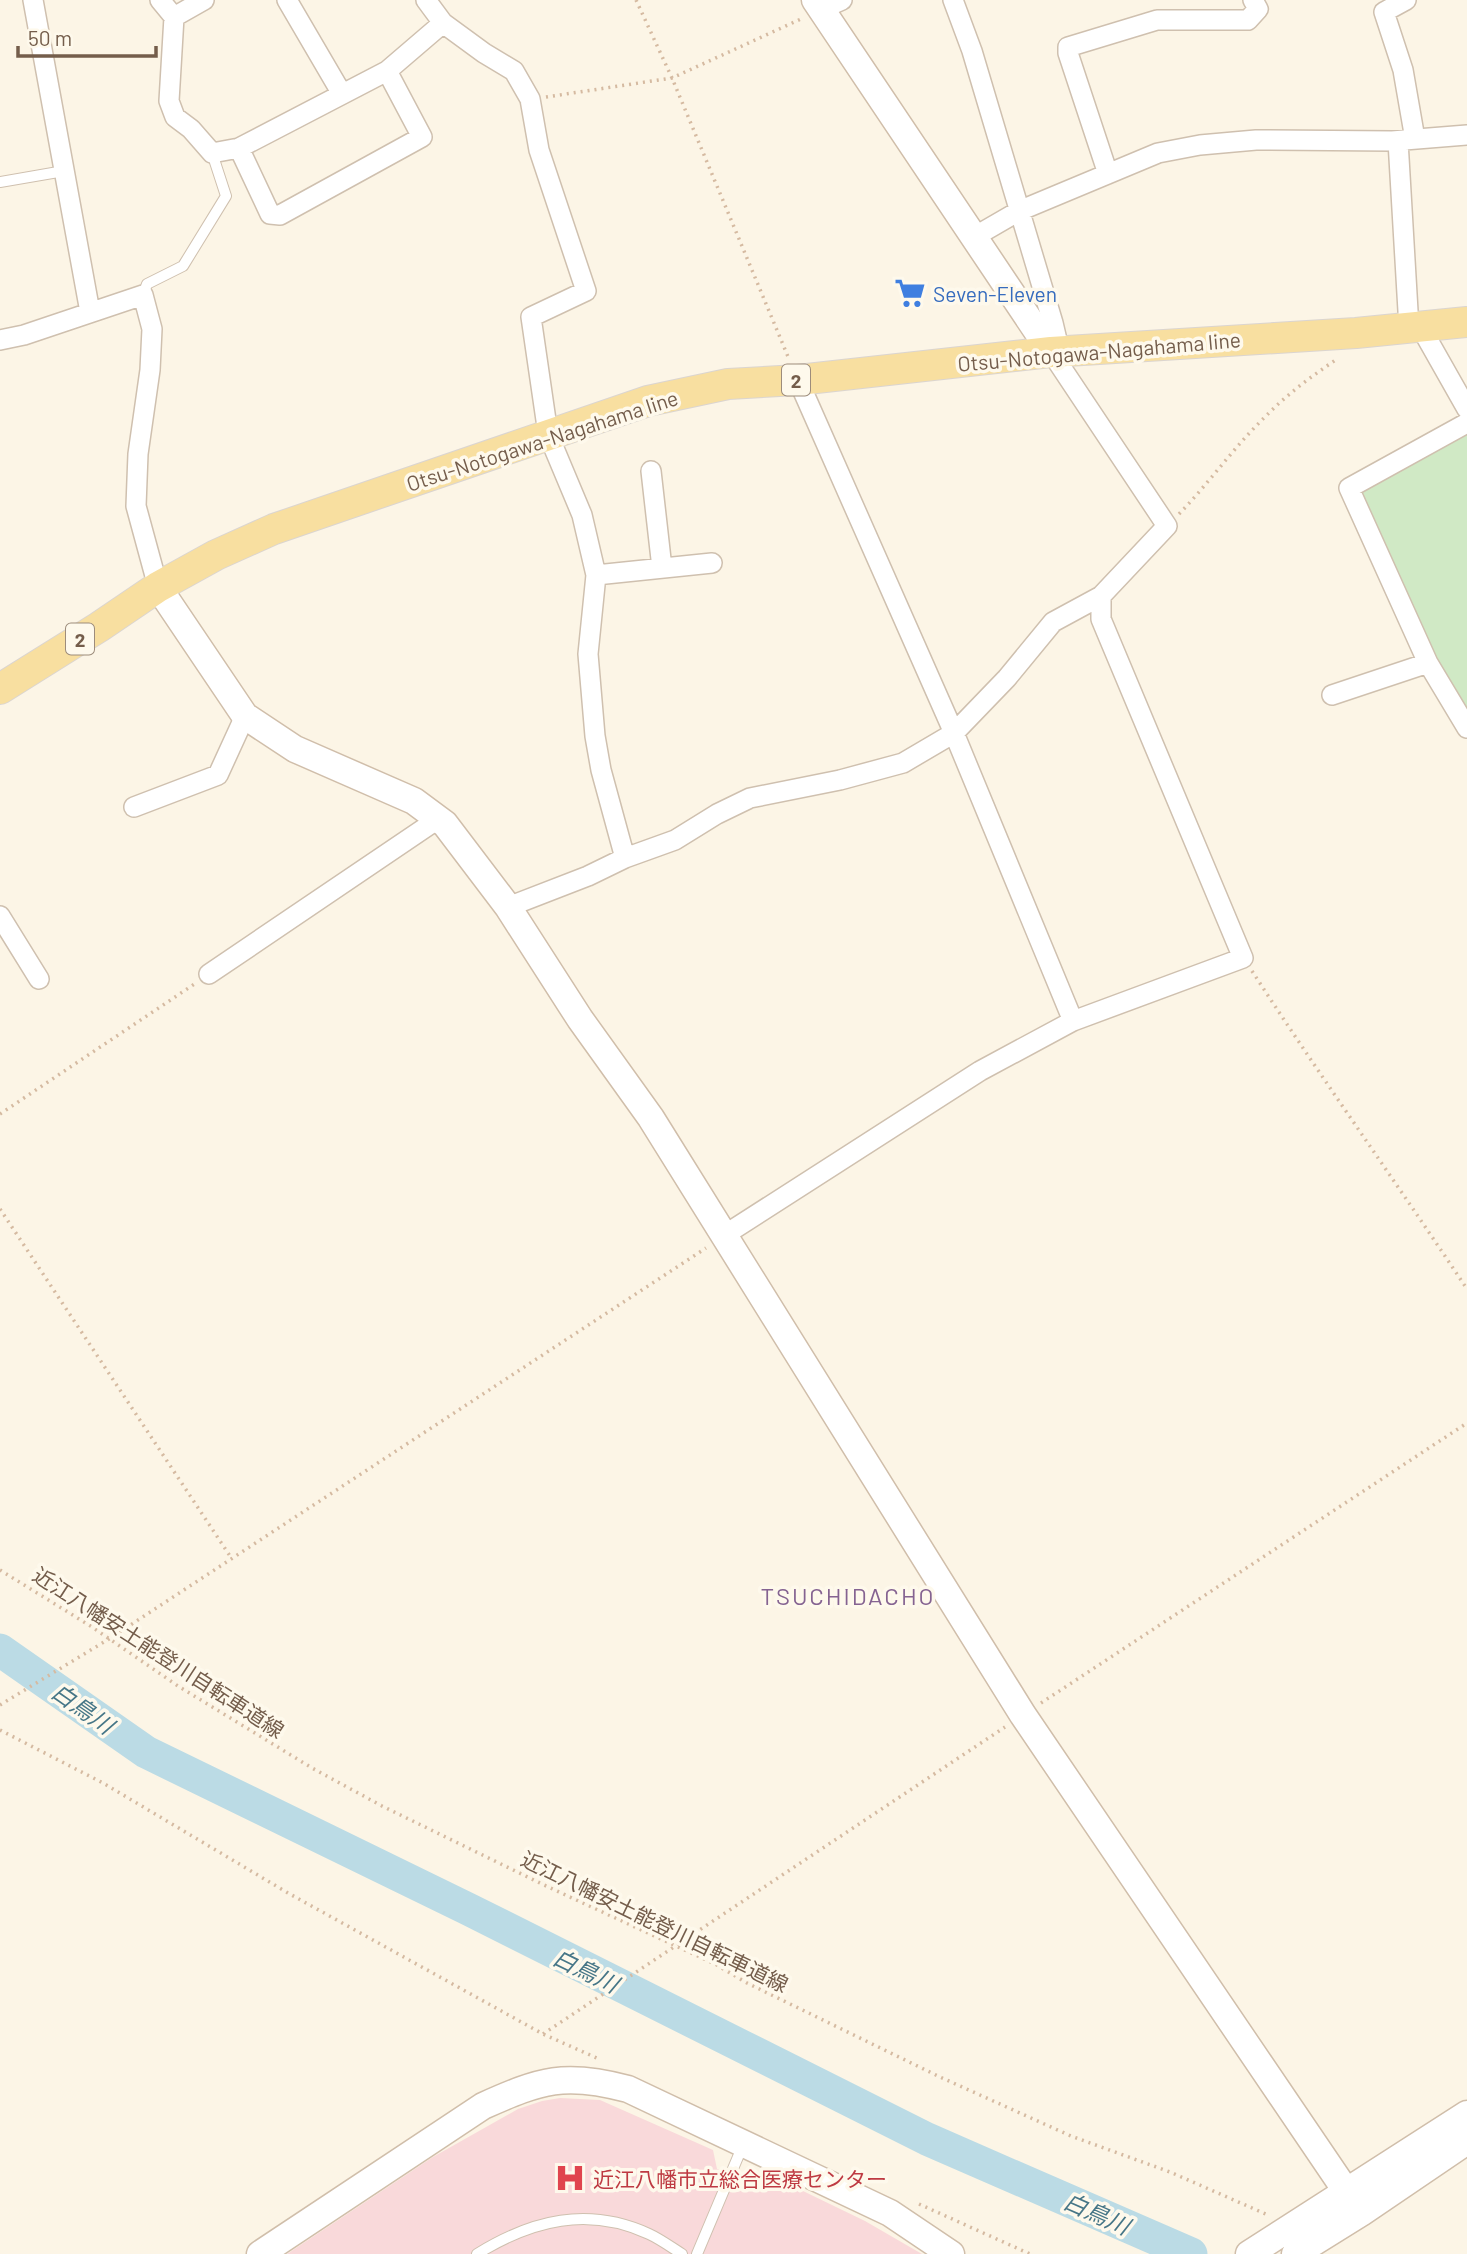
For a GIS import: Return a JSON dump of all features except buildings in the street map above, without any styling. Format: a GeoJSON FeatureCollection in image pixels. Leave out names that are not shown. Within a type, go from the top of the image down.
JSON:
{"type":"FeatureCollection","features":[{"type":"Feature","properties":{"kind":"main road","name":"Otsu-Notogawa-Nagahama line"},"geometry":{"type":"LineString","coordinates":[[0,689],[158,587],[216,555],[274,530],[548,434],[661,398],[728,384],[798,380],[1051,352],[1467,322]]}},
{"type":"Feature","properties":{"kind":"street"},"geometry":{"type":"LineString","coordinates":[[160,0],[174,17],[170,101],[174,117],[191,129],[212,153],[239,148],[387,71],[443,23]]}},
{"type":"Feature","properties":{"kind":"street"},"geometry":{"type":"LineString","coordinates":[[174,17],[204,0]]}},
{"type":"Feature","properties":{"kind":"street"},"geometry":{"type":"LineString","coordinates":[[286,0],[342,94]]}},
{"type":"Feature","properties":{"kind":"street"},"geometry":{"type":"LineString","coordinates":[[426,0],[443,23],[514,71],[530,99],[538,150],[586,291],[531,317],[548,434],[583,514],[596,575],[587,654],[595,736],[601,771],[625,858]]}},
{"type":"Feature","properties":{"kind":"street"},"geometry":{"type":"LineString","coordinates":[[953,0],[972,51],[1053,323],[1056,340],[1051,352]]}},
{"type":"Feature","properties":{"kind":"street"},"geometry":{"type":"LineString","coordinates":[[1108,174],[1068,47],[1157,20],[1248,20],[1258,9],[1253,0]]}},
{"type":"Feature","properties":{"kind":"street"},"geometry":{"type":"LineString","coordinates":[[1406,0],[1384,12],[1404,70],[1414,327],[1467,409]]}},
{"type":"Feature","properties":{"kind":"street"},"geometry":{"type":"LineString","coordinates":[[37,1],[90,312]]}},
{"type":"Feature","properties":{"kind":"street"},"geometry":{"type":"LineString","coordinates":[[508,906],[675,840],[717,814],[750,798],[840,780],[903,763],[954,733],[1007,678],[1053,622],[1101,596],[1167,526],[974,237],[826,3]]}},
{"type":"Feature","properties":{"kind":"street"},"geometry":{"type":"LineString","coordinates":[[239,148],[270,214],[280,215],[422,137],[387,71]]}},
{"type":"Feature","properties":{"kind":"street"},"geometry":{"type":"LineString","coordinates":[[974,237],[1019,211],[1157,153],[1200,145],[1256,140],[1406,140],[1467,135]]}},
{"type":"Feature","properties":{"kind":"street"},"geometry":{"type":"LineString","coordinates":[[0,340],[24,335],[143,295],[152,329],[150,370],[138,454],[136,506],[158,587],[245,716],[295,749],[414,801],[444,824],[508,906],[580,1019],[651,1118],[1023,1715],[1354,2202]]}},
{"type":"Feature","properties":{"kind":"street"},"geometry":{"type":"LineString","coordinates":[[798,380],[954,733],[1073,1021]]}},
{"type":"Feature","properties":{"kind":"street"},"geometry":{"type":"LineString","coordinates":[[1467,424],[1349,488],[1428,663],[1467,728]]}},
{"type":"Feature","properties":{"kind":"street"},"geometry":{"type":"LineString","coordinates":[[651,471],[662,568]]}},
{"type":"Feature","properties":{"kind":"street"},"geometry":{"type":"LineString","coordinates":[[596,575],[712,563]]}},
{"type":"Feature","properties":{"kind":"street"},"geometry":{"type":"LineString","coordinates":[[723,1237],[980,1071],[1073,1021],[1243,958],[1101,619],[1101,596]]}},
{"type":"Feature","properties":{"kind":"street"},"geometry":{"type":"LineString","coordinates":[[1332,695],[1428,663]]}},
{"type":"Feature","properties":{"kind":"street"},"geometry":{"type":"LineString","coordinates":[[134,807],[218,775],[245,716]]}},
{"type":"Feature","properties":{"kind":"street"},"geometry":{"type":"LineString","coordinates":[[209,974],[438,819]]}},
{"type":"Feature","properties":{"kind":"street"},"geometry":{"type":"LineString","coordinates":[[0,916],[39,979]]}},
{"type":"Feature","properties":{"kind":"street"},"geometry":{"type":"LineString","coordinates":[[260,2254],[483,2106],[523,2088],[560,2080],[593,2080],[628,2089],[891,2213],[951,2254]]}},
{"type":"Feature","properties":{"kind":"street"},"geometry":{"type":"LineString","coordinates":[[1284,2233],[1319,2239],[1354,2202],[1467,2114]]}},
{"type":"Feature","properties":{"kind":"street"},"geometry":{"type":"LineString","coordinates":[[1249,2254],[1284,2233],[1354,2202],[1467,2141]]}},
{"type":"Feature","properties":{"kind":"lane"},"geometry":{"type":"LineString","coordinates":[[143,295],[147,284],[183,266],[226,196],[212,153]]}},
{"type":"Feature","properties":{"kind":"lane"},"geometry":{"type":"LineString","coordinates":[[0,181],[64,170]]}},
{"type":"Feature","properties":{"kind":"lane"},"geometry":{"type":"LineString","coordinates":[[697,2254],[744,2143]]}},
{"type":"Feature","properties":{"kind":"lane"},"geometry":{"type":"LineString","coordinates":[[477,2254],[506,2236],[528,2227],[581,2219],[629,2227],[650,2235],[682,2254]]}},
{"type":"Feature","properties":{"kind":"path"},"geometry":{"type":"LineString","coordinates":[[636,0],[672,78],[798,380]]}},
{"type":"Feature","properties":{"kind":"path"},"geometry":{"type":"LineString","coordinates":[[530,99],[672,78],[826,3]]}},
{"type":"Feature","properties":{"kind":"path"},"geometry":{"type":"LineString","coordinates":[[1167,526],[1211,481],[1266,416],[1303,382],[1342,355],[1356,332]]}},
{"type":"Feature","properties":{"kind":"path"},"geometry":{"type":"LineString","coordinates":[[1243,958],[1467,1289]]}},
{"type":"Feature","properties":{"kind":"path"},"geometry":{"type":"LineString","coordinates":[[0,1114],[209,974]]}},
{"type":"Feature","properties":{"kind":"path"},"geometry":{"type":"LineString","coordinates":[[0,1209],[232,1559]]}},
{"type":"Feature","properties":{"kind":"path"},"geometry":{"type":"LineString","coordinates":[[0,1706],[109,1639],[723,1237]]}},
{"type":"Feature","properties":{"kind":"path"},"geometry":{"type":"LineString","coordinates":[[0,1730],[103,1783],[288,1893],[543,2034],[1467,1423]]}},
{"type":"Feature","properties":{"kind":"path","name":"近江八幡安土能登川自転車道線"},"geometry":{"type":"LineString","coordinates":[[0,1570],[177,1686],[323,1774],[409,1820],[715,1964],[747,1983],[897,2056],[1071,2136],[1160,2169],[1284,2233]]}},
{"type":"Feature","properties":{"kind":"shaded area","name":"近江八幡市立総合医療センター"},"geometry":{"type":"Polygon","coordinates":[[[560,2098],[600,2100],[713,2150],[717,2169],[744,2180],[772,2176],[865,2221],[922,2254],[287,2254],[433,2157],[518,2109],[560,2098]]]}},
{"type":"Feature","properties":{"kind":"green space"},"geometry":{"type":"Polygon","coordinates":[[[1467,427],[1467,719],[1462,721],[1356,490],[1467,427]]]}},
{"type":"Feature","properties":{"kind":"waterway","name":"白鳥川"},"geometry":{"type":"LineString","coordinates":[[0,1650],[146,1752],[468,1909],[927,2139],[1191,2254]]}},
{"type":"Feature","properties":{"kind":"place","name":"Seven-Eleven"},"geometry":{"type":"Point","coordinates":[910,293]}},
{"type":"Feature","properties":{"kind":"place","name":"近江八幡市立総合医療センター"},"geometry":{"type":"Point","coordinates":[570,2178]}},
{"type":"Feature","properties":{"kind":"district","name":"TSUCHIDACHO"},"geometry":{"type":"Point","coordinates":[848,1595]}}]}
